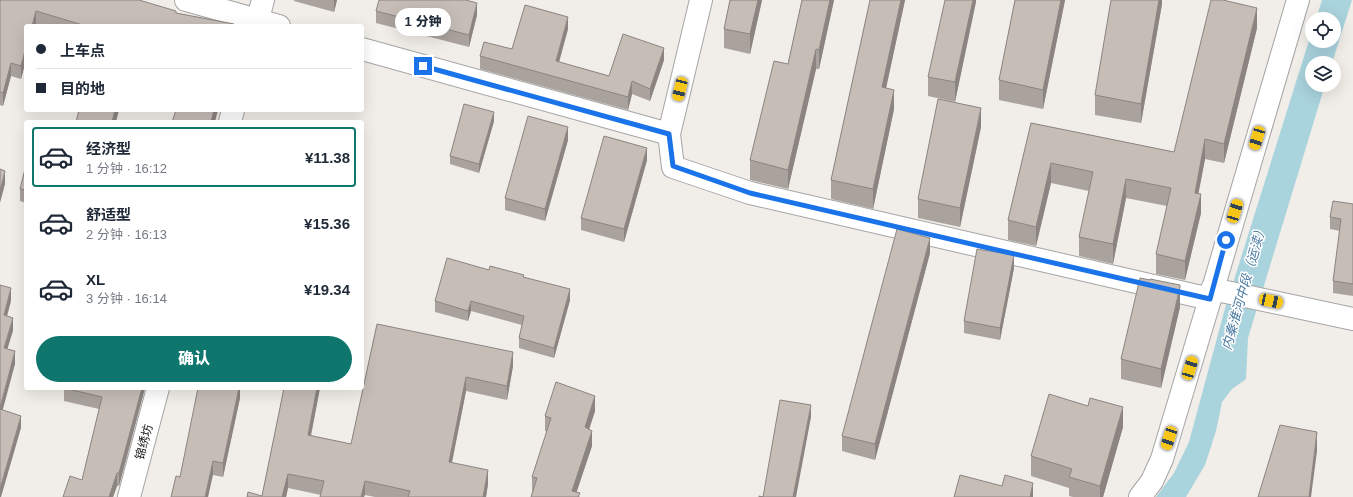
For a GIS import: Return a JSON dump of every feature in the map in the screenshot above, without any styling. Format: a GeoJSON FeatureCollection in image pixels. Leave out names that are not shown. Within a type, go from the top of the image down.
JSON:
{"type":"FeatureCollection","features":[{"type":"Feature","properties":{"kind":"street"},"geometry":{"type":"LineString","coordinates":[[186,0],[259,15],[275,24]]}},
{"type":"Feature","properties":{"kind":"street"},"geometry":{"type":"LineString","coordinates":[[701,0],[669,134],[673,166],[750,193],[1211,294],[1286,304],[1353,319]]}},
{"type":"Feature","properties":{"kind":"street"},"geometry":{"type":"LineString","coordinates":[[1140,497],[1152,481],[1162,459],[1298,0]]}},
{"type":"Feature","properties":{"kind":"street"},"geometry":{"type":"LineString","coordinates":[[364,50],[669,134]]}},
{"type":"Feature","properties":{"kind":"street","name":"锦绣坊"},"geometry":{"type":"LineString","coordinates":[[129,497],[157,390]]}},
{"type":"Feature","properties":{"kind":"water"},"geometry":{"type":"Polygon","coordinates":[[[1322,0],[1352,0],[1341,35],[1341,12],[1318,12],[1322,0]]]}},
{"type":"Feature","properties":{"kind":"water","name":"内秦淮河中段（运渎）"},"geometry":{"type":"Polygon","coordinates":[[[1307,48],[1337,48],[1334,56],[1305,56],[1305,92],[1323,92],[1248,338],[1246,379],[1232,389],[1222,402],[1216,431],[1205,465],[1186,497],[1156,497],[1174,473],[1189,442],[1224,312],[1307,48]]]}},
{"type":"Feature","properties":{"kind":"building"},"geometry":{"type":"Polygon","coordinates":[[[0,0],[139,0],[176,11],[176,13],[234,24],[79,24],[36,11],[33,24],[24,24],[24,55],[21,66],[11,63],[3,93],[0,92],[0,0]]]}},
{"type":"Feature","properties":{"kind":"building"},"geometry":{"type":"Polygon","coordinates":[[[379,0],[466,0],[477,3],[469,35],[376,11],[379,0]]]}},
{"type":"Feature","properties":{"kind":"building"},"geometry":{"type":"Polygon","coordinates":[[[730,0],[758,0],[750,34],[724,29],[730,0]]]}},
{"type":"Feature","properties":{"kind":"building"},"geometry":{"type":"Polygon","coordinates":[[[802,0],[830,0],[819,50],[816,49],[788,170],[750,160],[774,61],[788,64],[802,0]]]}},
{"type":"Feature","properties":{"kind":"building"},"geometry":{"type":"Polygon","coordinates":[[[870,0],[901,0],[882,87],[894,90],[873,189],[831,180],[870,0]]]}},
{"type":"Feature","properties":{"kind":"building"},"geometry":{"type":"Polygon","coordinates":[[[945,0],[973,0],[955,82],[928,77],[945,0]]]}},
{"type":"Feature","properties":{"kind":"building"},"geometry":{"type":"Polygon","coordinates":[[[1015,0],[1061,0],[1043,90],[999,80],[1015,0]]]}},
{"type":"Feature","properties":{"kind":"building"},"geometry":{"type":"Polygon","coordinates":[[[1111,0],[1159,0],[1141,104],[1095,95],[1111,0]]]}},
{"type":"Feature","properties":{"kind":"building"},"geometry":{"type":"Polygon","coordinates":[[[1211,0],[1223,0],[1257,8],[1224,144],[1205,139],[1195,193],[1201,194],[1185,261],[1156,254],[1171,188],[1126,179],[1113,244],[1079,237],[1093,172],[1051,163],[1036,227],[1008,220],[1031,123],[1174,152],[1211,0]]]}},
{"type":"Feature","properties":{"kind":"building"},"geometry":{"type":"Polygon","coordinates":[[[525,5],[568,17],[556,61],[609,76],[623,34],[664,48],[650,89],[632,81],[628,97],[480,56],[484,42],[512,49],[525,5]]]}},
{"type":"Feature","properties":{"kind":"building"},"geometry":{"type":"Polygon","coordinates":[[[938,99],[981,108],[960,208],[918,199],[938,99]]]}},
{"type":"Feature","properties":{"kind":"building"},"geometry":{"type":"Polygon","coordinates":[[[464,104],[494,112],[479,164],[450,156],[464,104]]]}},
{"type":"Feature","properties":{"kind":"building"},"geometry":{"type":"Polygon","coordinates":[[[78,112],[114,112],[112,120],[76,120],[78,112]]]}},
{"type":"Feature","properties":{"kind":"building"},"geometry":{"type":"Polygon","coordinates":[[[175,112],[214,112],[212,120],[173,120],[175,112]]]}},
{"type":"Feature","properties":{"kind":"building"},"geometry":{"type":"Polygon","coordinates":[[[528,116],[568,127],[545,209],[505,198],[528,116]]]}},
{"type":"Feature","properties":{"kind":"building"},"geometry":{"type":"Polygon","coordinates":[[[604,136],[647,148],[624,229],[581,218],[604,136]]]}},
{"type":"Feature","properties":{"kind":"building"},"geometry":{"type":"Polygon","coordinates":[[[0,169],[5,171],[0,191],[0,169]]]}},
{"type":"Feature","properties":{"kind":"building"},"geometry":{"type":"Polygon","coordinates":[[[24,173],[24,190],[20,189],[24,173]]]}},
{"type":"Feature","properties":{"kind":"building"},"geometry":{"type":"Polygon","coordinates":[[[1333,201],[1353,204],[1353,284],[1333,281],[1341,219],[1330,217],[1333,201]]]}},
{"type":"Feature","properties":{"kind":"building"},"geometry":{"type":"Polygon","coordinates":[[[897,229],[930,238],[875,444],[842,436],[897,229]]]}},
{"type":"Feature","properties":{"kind":"building"},"geometry":{"type":"Polygon","coordinates":[[[977,249],[1014,255],[1000,328],[964,321],[977,249]]]}},
{"type":"Feature","properties":{"kind":"building"},"geometry":{"type":"Polygon","coordinates":[[[447,258],[489,270],[490,266],[524,275],[523,277],[570,289],[554,348],[519,338],[524,316],[471,301],[468,311],[435,301],[447,258]]]}},
{"type":"Feature","properties":{"kind":"building"},"geometry":{"type":"Polygon","coordinates":[[[1140,278],[1180,285],[1161,369],[1121,359],[1140,278]]]}},
{"type":"Feature","properties":{"kind":"building"},"geometry":{"type":"Polygon","coordinates":[[[0,285],[11,288],[4,315],[13,318],[4,348],[15,351],[0,408],[0,285]]]}},
{"type":"Feature","properties":{"kind":"building"},"geometry":{"type":"Polygon","coordinates":[[[377,324],[513,352],[507,386],[466,377],[449,462],[488,470],[483,497],[408,497],[410,491],[365,481],[361,497],[320,497],[324,481],[288,474],[282,497],[247,497],[248,492],[262,496],[284,390],[317,390],[308,435],[351,444],[363,390],[364,390],[377,324]]]}},
{"type":"Feature","properties":{"kind":"building"},"geometry":{"type":"Polygon","coordinates":[[[556,382],[595,396],[585,427],[592,431],[572,491],[580,493],[578,497],[531,497],[537,478],[532,477],[551,418],[545,416],[556,382]]]}},
{"type":"Feature","properties":{"kind":"building"},"geometry":{"type":"Polygon","coordinates":[[[72,390],[141,390],[119,473],[117,473],[109,497],[63,497],[70,476],[82,480],[102,397],[72,390]]]}},
{"type":"Feature","properties":{"kind":"building"},"geometry":{"type":"Polygon","coordinates":[[[198,390],[239,390],[223,463],[213,461],[205,497],[171,497],[176,476],[180,477],[198,390]]]}},
{"type":"Feature","properties":{"kind":"building"},"geometry":{"type":"Polygon","coordinates":[[[1049,394],[1088,406],[1090,398],[1123,407],[1100,486],[1069,477],[1072,469],[1031,456],[1049,394]]]}},
{"type":"Feature","properties":{"kind":"building"},"geometry":{"type":"Polygon","coordinates":[[[780,400],[811,405],[793,497],[763,497],[780,400]]]}},
{"type":"Feature","properties":{"kind":"building"},"geometry":{"type":"Polygon","coordinates":[[[0,409],[21,416],[0,489],[0,409]]]}},
{"type":"Feature","properties":{"kind":"building"},"geometry":{"type":"Polygon","coordinates":[[[1280,425],[1317,432],[1309,497],[1258,497],[1280,425]]]}},
{"type":"Feature","properties":{"kind":"building"},"geometry":{"type":"Polygon","coordinates":[[[960,475],[1002,486],[1005,475],[1033,483],[1030,497],[954,497],[960,475]]]}},
{"type":"Feature","properties":{"kind":"route"},"geometry":{"type":"LineString","coordinates":[[423,66],[669,134],[673,166],[750,193],[1210,299],[1226,240]]}}]}
